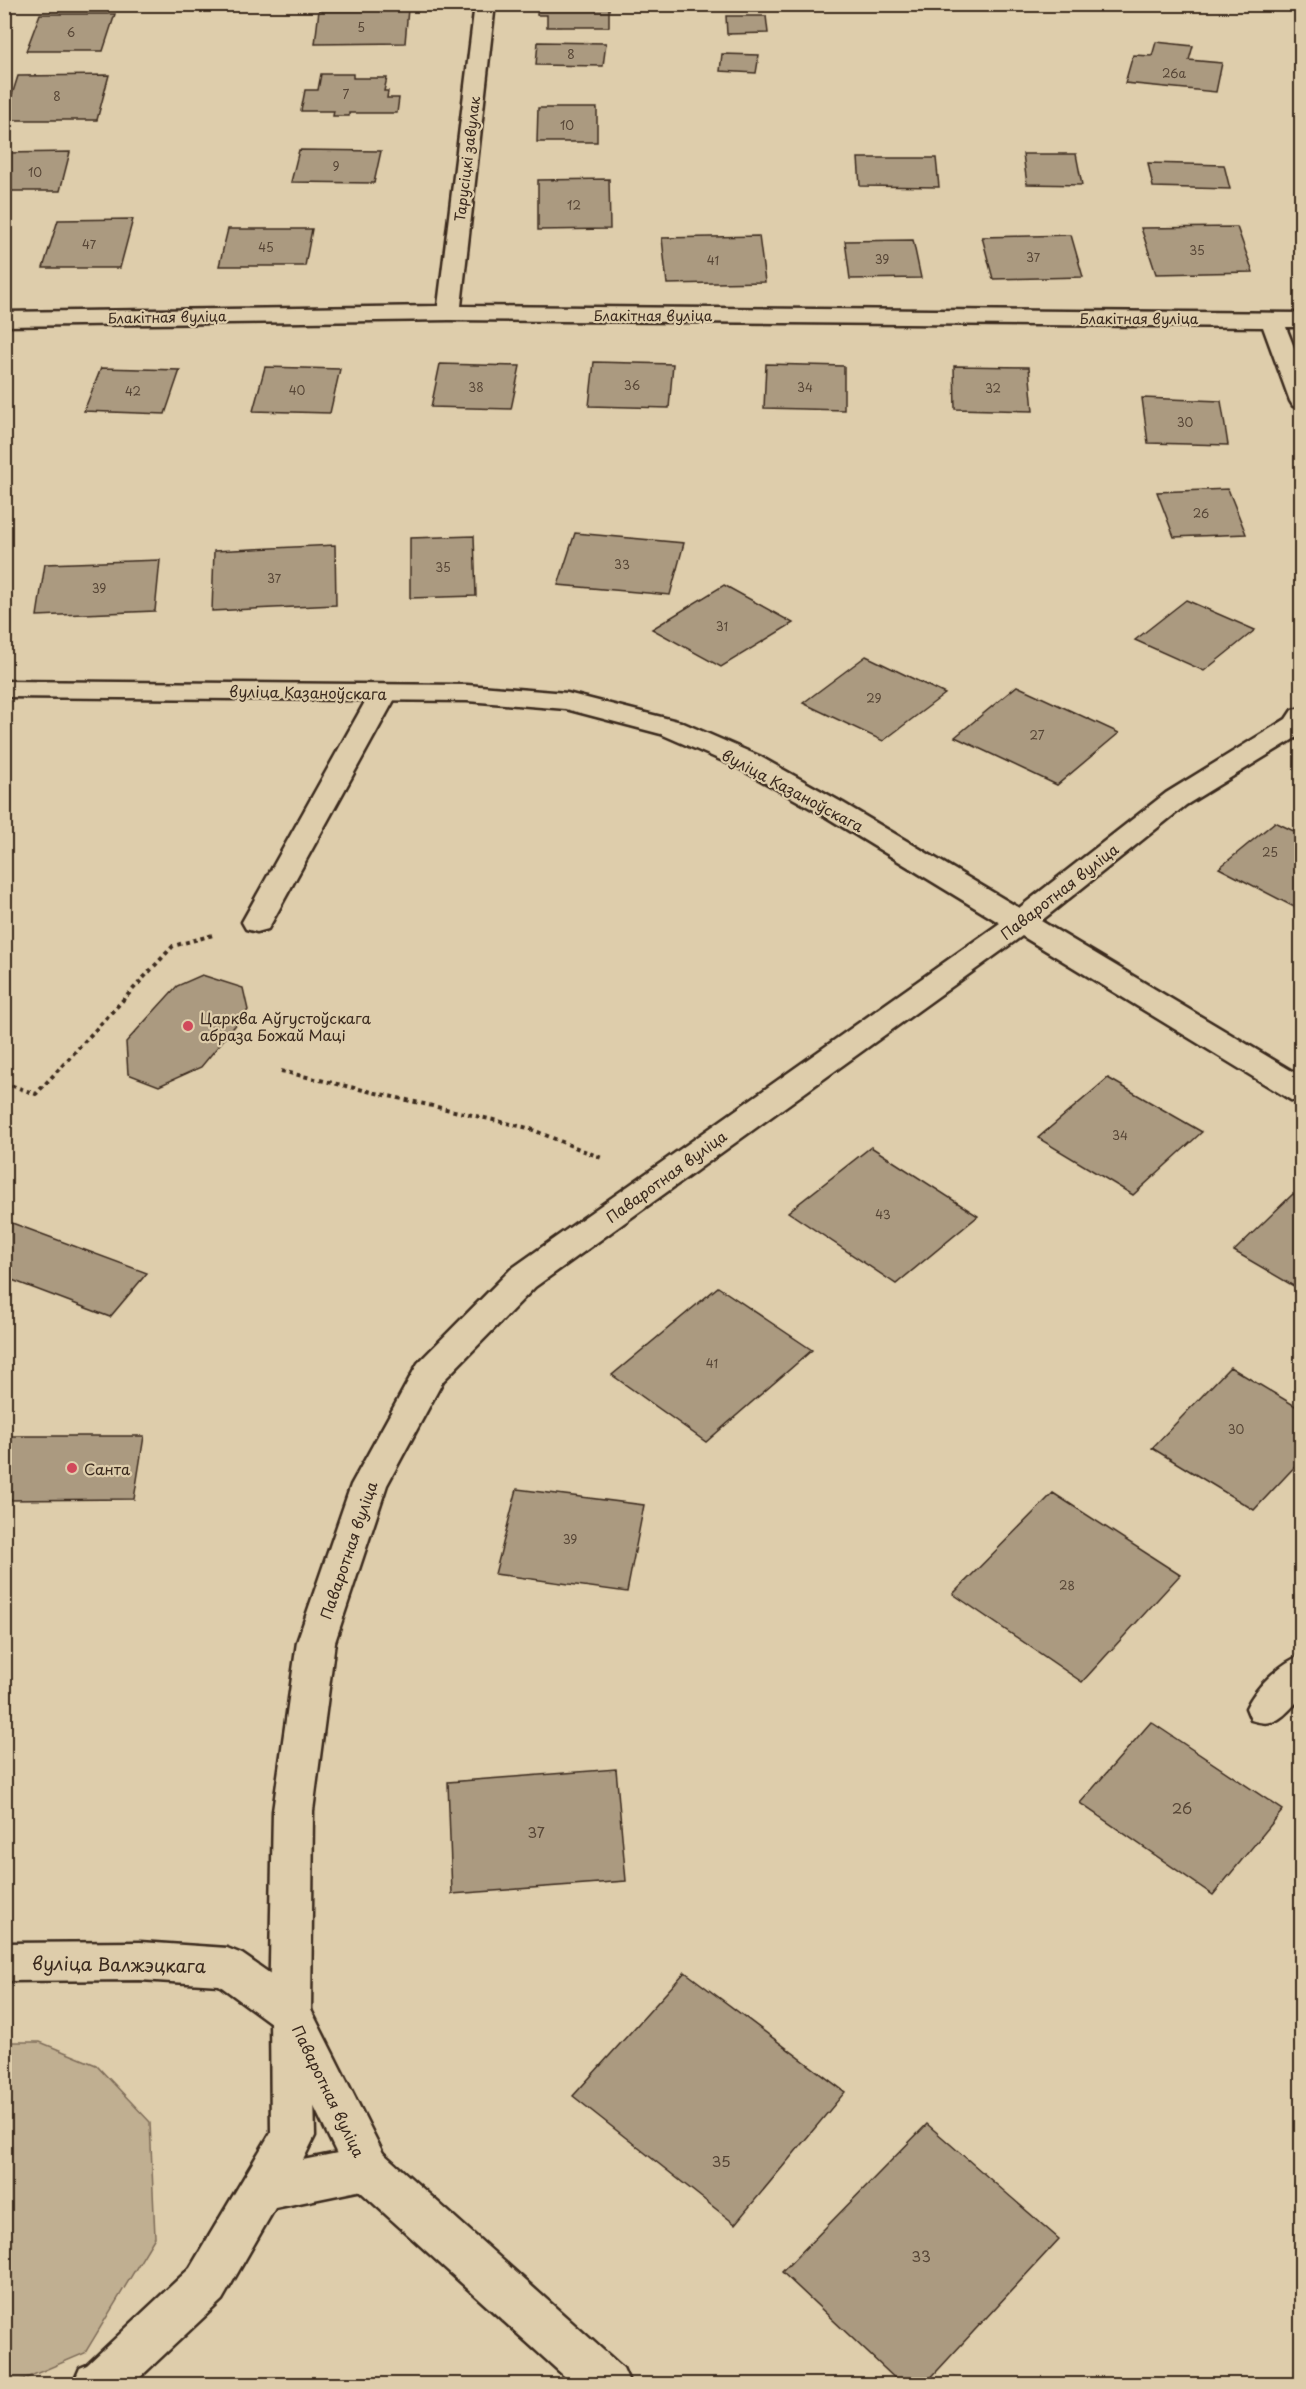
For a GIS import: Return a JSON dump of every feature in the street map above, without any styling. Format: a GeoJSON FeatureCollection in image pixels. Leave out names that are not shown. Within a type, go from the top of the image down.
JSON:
{"type":"FeatureCollection","features":[{"type":"Feature","properties":{"kind":"street","name":"Тарусіцкі завулак"},"geometry":{"type":"LineString","coordinates":[[449,313],[484,4]]}},
{"type":"Feature","properties":{"kind":"street","name":"Блакітная вуліца"},"geometry":{"type":"LineString","coordinates":[[4,319],[449,313],[1302,320]]}},
{"type":"Feature","properties":{"kind":"street"},"geometry":{"type":"LineString","coordinates":[[1272,320],[1302,401]]}},
{"type":"Feature","properties":{"kind":"street","name":"вуліца Казаноўскага"},"geometry":{"type":"LineString","coordinates":[[4,689],[467,693],[567,701],[671,728],[749,762],[796,788],[1302,1092]]}},
{"type":"Feature","properties":{"kind":"street"},"geometry":{"type":"LineString","coordinates":[[257,922],[384,693]]}},
{"type":"Feature","properties":{"kind":"street","name":"Паваротная вуліца"},"geometry":{"type":"LineString","coordinates":[[607,2385],[367,2168],[291,2012],[293,1811],[316,1642],[369,1485],[430,1372],[523,1278],[1021,922],[1176,799],[1296,725],[1302,716]]}},
{"type":"Feature","properties":{"kind":"street"},"geometry":{"type":"LineString","coordinates":[[1264,1708],[1302,1671]]}},
{"type":"Feature","properties":{"kind":"street","name":"вуліца Валжэцкага"},"geometry":{"type":"LineString","coordinates":[[4,1962],[140,1961],[227,1967],[291,2012]]}},
{"type":"Feature","properties":{"kind":"street"},"geometry":{"type":"LineString","coordinates":[[102,2384],[206,2284],[293,2136],[291,2012]]}},
{"type":"Feature","properties":{"kind":"street"},"geometry":{"type":"LineString","coordinates":[[261,2189],[367,2168]]}},
{"type":"Feature","properties":{"kind":"path"},"geometry":{"type":"LineString","coordinates":[[4,1083],[36,1094],[173,946],[257,922]]}},
{"type":"Feature","properties":{"kind":"path"},"geometry":{"type":"LineString","coordinates":[[281,1071],[528,1128],[657,1182]]}},
{"type":"Feature","properties":{"kind":"shaded area"},"geometry":{"type":"Polygon","coordinates":[[[5,2042],[40,2042],[96,2065],[150,2122],[155,2237],[85,2353],[12,2384],[4,2384],[5,2042]]]}},
{"type":"Feature","properties":{"kind":"building"},"geometry":{"type":"Polygon","coordinates":[[[538,4],[609,4],[609,27],[547,27],[547,15],[537,15],[538,4]]]}},
{"type":"Feature","properties":{"kind":"building"},"geometry":{"type":"Polygon","coordinates":[[[408,9],[405,43],[315,44],[319,10],[408,9]]]}},
{"type":"Feature","properties":{"kind":"building"},"geometry":{"type":"Polygon","coordinates":[[[40,14],[115,14],[103,51],[26,51],[40,14]]]}},
{"type":"Feature","properties":{"kind":"building"},"geometry":{"type":"Polygon","coordinates":[[[726,16],[766,16],[768,33],[727,34],[726,16]]]}},
{"type":"Feature","properties":{"kind":"building"},"geometry":{"type":"Polygon","coordinates":[[[538,42],[606,43],[603,66],[536,65],[538,42]]]}},
{"type":"Feature","properties":{"kind":"building"},"geometry":{"type":"Polygon","coordinates":[[[1156,42],[1193,46],[1189,60],[1222,63],[1216,92],[1125,83],[1133,55],[1152,56],[1156,42]]]}},
{"type":"Feature","properties":{"kind":"building"},"geometry":{"type":"Polygon","coordinates":[[[722,54],[759,55],[756,73],[720,71],[722,54]]]}},
{"type":"Feature","properties":{"kind":"building"},"geometry":{"type":"Polygon","coordinates":[[[321,74],[353,74],[353,78],[387,78],[384,91],[388,91],[387,98],[399,98],[397,113],[349,113],[349,116],[333,116],[334,111],[301,111],[305,90],[318,90],[321,74]]]}},
{"type":"Feature","properties":{"kind":"building"},"geometry":{"type":"Polygon","coordinates":[[[109,75],[97,120],[4,120],[18,76],[109,75]]]}},
{"type":"Feature","properties":{"kind":"building"},"geometry":{"type":"Polygon","coordinates":[[[538,108],[597,108],[597,142],[537,142],[538,108]]]}},
{"type":"Feature","properties":{"kind":"building"},"geometry":{"type":"Polygon","coordinates":[[[299,150],[381,151],[374,183],[291,182],[299,150]]]}},
{"type":"Feature","properties":{"kind":"building"},"geometry":{"type":"Polygon","coordinates":[[[70,152],[60,191],[4,191],[4,153],[70,152]]]}},
{"type":"Feature","properties":{"kind":"building"},"geometry":{"type":"Polygon","coordinates":[[[1023,154],[1076,154],[1082,185],[1027,184],[1023,154]]]}},
{"type":"Feature","properties":{"kind":"building"},"geometry":{"type":"Polygon","coordinates":[[[858,158],[936,158],[939,187],[860,186],[858,158]]]}},
{"type":"Feature","properties":{"kind":"building"},"geometry":{"type":"Polygon","coordinates":[[[1148,163],[1224,165],[1230,189],[1153,187],[1148,163]]]}},
{"type":"Feature","properties":{"kind":"building"},"geometry":{"type":"Polygon","coordinates":[[[609,179],[610,229],[538,230],[538,180],[609,179]]]}},
{"type":"Feature","properties":{"kind":"building"},"geometry":{"type":"Polygon","coordinates":[[[133,219],[120,268],[43,268],[58,220],[133,219]]]}},
{"type":"Feature","properties":{"kind":"building"},"geometry":{"type":"Polygon","coordinates":[[[1237,227],[1253,272],[1156,274],[1141,228],[1237,227]]]}},
{"type":"Feature","properties":{"kind":"building"},"geometry":{"type":"Polygon","coordinates":[[[228,229],[312,229],[305,266],[219,266],[228,229]]]}},
{"type":"Feature","properties":{"kind":"building"},"geometry":{"type":"Polygon","coordinates":[[[1071,235],[1083,277],[993,279],[982,237],[1071,235]]]}},
{"type":"Feature","properties":{"kind":"building"},"geometry":{"type":"Polygon","coordinates":[[[759,236],[765,282],[667,284],[662,238],[759,236]]]}},
{"type":"Feature","properties":{"kind":"building"},"geometry":{"type":"Polygon","coordinates":[[[913,240],[921,278],[850,279],[845,241],[913,240]]]}},
{"type":"Feature","properties":{"kind":"building"},"geometry":{"type":"Polygon","coordinates":[[[594,362],[673,364],[669,408],[589,406],[594,362]]]}},
{"type":"Feature","properties":{"kind":"building"},"geometry":{"type":"Polygon","coordinates":[[[440,364],[520,366],[511,409],[431,407],[440,364]]]}},
{"type":"Feature","properties":{"kind":"building"},"geometry":{"type":"Polygon","coordinates":[[[766,364],[844,366],[844,410],[764,408],[766,364]]]}},
{"type":"Feature","properties":{"kind":"building"},"geometry":{"type":"Polygon","coordinates":[[[954,366],[1029,367],[1033,411],[955,409],[954,366]]]}},
{"type":"Feature","properties":{"kind":"building"},"geometry":{"type":"Polygon","coordinates":[[[265,367],[340,369],[330,413],[253,411],[265,367]]]}},
{"type":"Feature","properties":{"kind":"building"},"geometry":{"type":"Polygon","coordinates":[[[101,368],[180,370],[165,414],[84,411],[101,368]]]}},
{"type":"Feature","properties":{"kind":"building"},"geometry":{"type":"Polygon","coordinates":[[[1142,398],[1221,401],[1228,445],[1148,443],[1142,398]]]}},
{"type":"Feature","properties":{"kind":"building"},"geometry":{"type":"Polygon","coordinates":[[[1228,489],[1246,534],[1174,537],[1157,492],[1228,489]]]}},
{"type":"Feature","properties":{"kind":"building"},"geometry":{"type":"Polygon","coordinates":[[[575,533],[684,543],[670,595],[558,585],[575,533]]]}},
{"type":"Feature","properties":{"kind":"building"},"geometry":{"type":"Polygon","coordinates":[[[474,536],[476,596],[410,598],[410,538],[474,536]]]}},
{"type":"Feature","properties":{"kind":"building"},"geometry":{"type":"Polygon","coordinates":[[[335,545],[336,605],[212,611],[214,551],[335,545]]]}},
{"type":"Feature","properties":{"kind":"building"},"geometry":{"type":"Polygon","coordinates":[[[160,560],[155,611],[37,616],[45,564],[160,560]]]}},
{"type":"Feature","properties":{"kind":"building"},"geometry":{"type":"Polygon","coordinates":[[[724,585],[793,623],[721,667],[652,629],[724,585]]]}},
{"type":"Feature","properties":{"kind":"building"},"geometry":{"type":"Polygon","coordinates":[[[1186,600],[1255,630],[1204,671],[1135,640],[1186,600]]]}},
{"type":"Feature","properties":{"kind":"building"},"geometry":{"type":"Polygon","coordinates":[[[866,656],[945,694],[883,741],[803,703],[866,656]]]}},
{"type":"Feature","properties":{"kind":"building"},"geometry":{"type":"Polygon","coordinates":[[[1017,686],[1119,733],[1057,785],[955,737],[1017,686]]]}},
{"type":"Feature","properties":{"kind":"building"},"geometry":{"type":"Polygon","coordinates":[[[1275,822],[1302,835],[1302,911],[1219,868],[1275,822]]]}},
{"type":"Feature","properties":{"kind":"building","name":"Царква Аўгустоўскага абраза Божай Маці"},"geometry":{"type":"Polygon","coordinates":[[[202,975],[243,988],[248,1010],[201,1067],[159,1086],[128,1074],[126,1042],[177,986],[202,975]]]}},
{"type":"Feature","properties":{"kind":"building"},"geometry":{"type":"Polygon","coordinates":[[[1108,1078],[1202,1132],[1133,1195],[1038,1138],[1108,1078]]]}},
{"type":"Feature","properties":{"kind":"building"},"geometry":{"type":"Polygon","coordinates":[[[871,1147],[978,1216],[896,1284],[788,1212],[871,1147]]]}},
{"type":"Feature","properties":{"kind":"building"},"geometry":{"type":"Polygon","coordinates":[[[1293,1194],[1302,1199],[1302,1291],[1234,1251],[1293,1194]]]}},
{"type":"Feature","properties":{"kind":"building"},"geometry":{"type":"Polygon","coordinates":[[[4,1220],[147,1273],[110,1317],[4,1277],[4,1220]]]}},
{"type":"Feature","properties":{"kind":"building"},"geometry":{"type":"Polygon","coordinates":[[[718,1287],[812,1350],[706,1442],[612,1375],[718,1287]]]}},
{"type":"Feature","properties":{"kind":"building"},"geometry":{"type":"Polygon","coordinates":[[[1230,1367],[1302,1410],[1302,1459],[1254,1510],[1152,1448],[1230,1367]]]}},
{"type":"Feature","properties":{"kind":"building","name":"Санта"},"geometry":{"type":"Polygon","coordinates":[[[4,1436],[144,1436],[134,1499],[4,1500],[4,1436]]]}},
{"type":"Feature","properties":{"kind":"building"},"geometry":{"type":"Polygon","coordinates":[[[517,1489],[644,1505],[627,1592],[495,1574],[517,1489]]]}},
{"type":"Feature","properties":{"kind":"building"},"geometry":{"type":"Polygon","coordinates":[[[1053,1493],[1180,1575],[1082,1682],[953,1594],[1053,1493]]]}},
{"type":"Feature","properties":{"kind":"building"},"geometry":{"type":"Polygon","coordinates":[[[1151,1722],[1283,1810],[1213,1895],[1080,1803],[1151,1722]]]}},
{"type":"Feature","properties":{"kind":"building"},"geometry":{"type":"Polygon","coordinates":[[[616,1769],[626,1881],[452,1894],[448,1782],[616,1769]]]}},
{"type":"Feature","properties":{"kind":"building"},"geometry":{"type":"Polygon","coordinates":[[[685,1972],[845,2092],[735,2224],[573,2096],[685,1972]]]}},
{"type":"Feature","properties":{"kind":"building"},"geometry":{"type":"Polygon","coordinates":[[[927,2124],[1059,2239],[925,2384],[901,2384],[782,2272],[927,2124]]]}},
{"type":"Feature","properties":{"kind":"place","name":"Царква Аўгустоўскага абраза Божай Маці"},"geometry":{"type":"Point","coordinates":[188,1026]}},
{"type":"Feature","properties":{"kind":"place","name":"Санта"},"geometry":{"type":"Point","coordinates":[72,1468]}}]}
